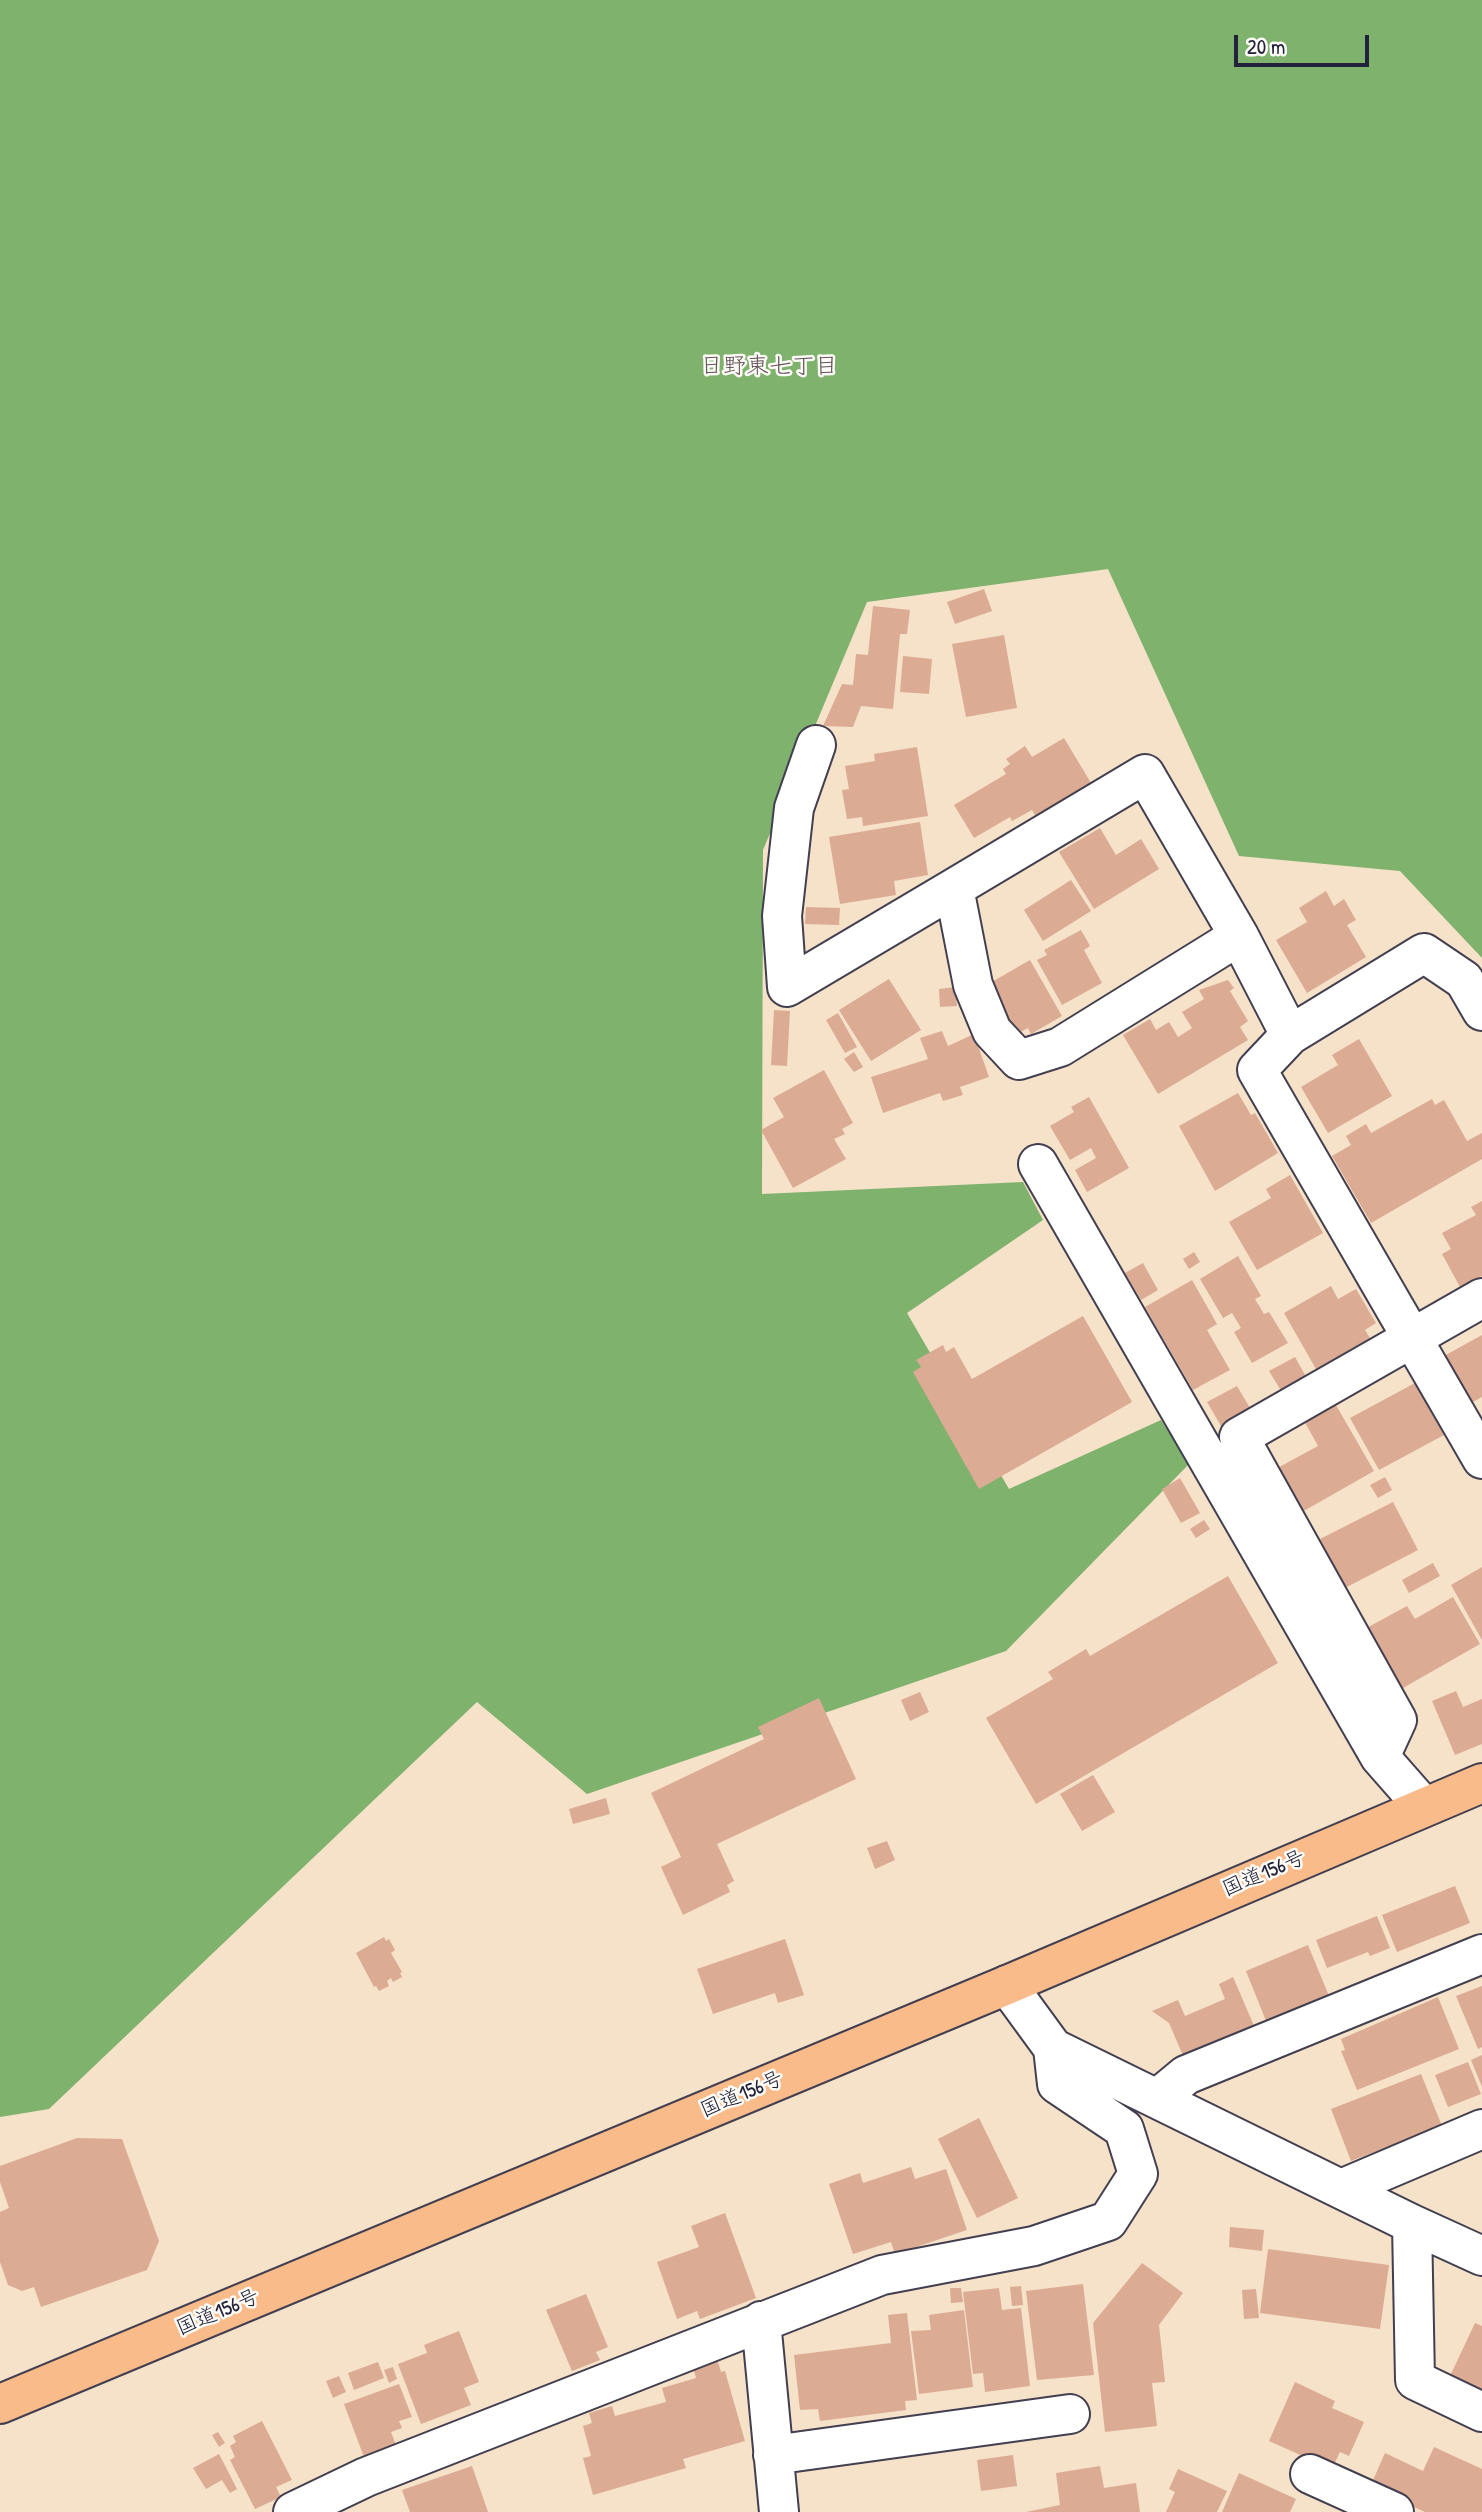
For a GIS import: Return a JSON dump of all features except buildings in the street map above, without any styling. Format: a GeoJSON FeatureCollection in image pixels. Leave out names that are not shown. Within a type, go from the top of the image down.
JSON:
{"type":"FeatureCollection","features":[{"type":"Feature","properties":{"kind":"highway","name":"国道156号"},"geometry":{"type":"LineString","coordinates":[[0,2404],[1007,1985],[1482,1783]]}},
{"type":"Feature","properties":{"kind":"street"},"geometry":{"type":"LineString","coordinates":[[816,745],[794,808],[782,916],[787,987],[1144,774],[1239,936],[1290,1034]]}},
{"type":"Feature","properties":{"kind":"street"},"geometry":{"type":"LineString","coordinates":[[954,888],[973,985],[992,1031],[1019,1060],[1060,1047],[1239,936]]}},
{"type":"Feature","properties":{"kind":"street"},"geometry":{"type":"LineString","coordinates":[[1482,1012],[1464,980],[1424,954],[1290,1034],[1257,1070],[1482,1459]]}},
{"type":"Feature","properties":{"kind":"street"},"geometry":{"type":"LineString","coordinates":[[1038,1164],[1380,1756],[1423,1806]]}},
{"type":"Feature","properties":{"kind":"street"},"geometry":{"type":"LineString","coordinates":[[1380,1756],[1397,1720],[1239,1437],[1482,1298]]}},
{"type":"Feature","properties":{"kind":"street"},"geometry":{"type":"LineString","coordinates":[[1157,2099],[1186,2075],[1482,1954]]}},
{"type":"Feature","properties":{"kind":"street"},"geometry":{"type":"LineString","coordinates":[[1007,1985],[1054,2048],[1482,2256]]}},
{"type":"Feature","properties":{"kind":"street"},"geometry":{"type":"LineString","coordinates":[[293,2512],[366,2477],[882,2275],[1034,2246],[1108,2221],[1138,2174],[1124,2129],[1057,2084],[1054,2048]]}},
{"type":"Feature","properties":{"kind":"street"},"geometry":{"type":"LineString","coordinates":[[1341,2189],[1482,2129]]}},
{"type":"Feature","properties":{"kind":"street"},"geometry":{"type":"LineString","coordinates":[[1412,2224],[1415,2380],[1482,2412]]}},
{"type":"Feature","properties":{"kind":"street"},"geometry":{"type":"LineString","coordinates":[[761,2321],[779,2512]]}},
{"type":"Feature","properties":{"kind":"street"},"geometry":{"type":"LineString","coordinates":[[773,2455],[1070,2414]]}},
{"type":"Feature","properties":{"kind":"street"},"geometry":{"type":"LineString","coordinates":[[1310,2473],[1394,2512]]}},
{"type":"Feature","properties":{"kind":"green space"},"geometry":{"type":"Polygon","coordinates":[[[0,0],[1482,0],[1482,958],[1400,871],[1239,856],[1108,569],[867,602],[763,850],[762,1194],[1023,1182],[1043,1220],[907,1313],[1009,1489],[1161,1420],[1189,1464],[1006,1651],[587,1794],[477,1702],[49,2109],[0,2117],[0,0]]]}},
{"type":"Feature","properties":{"kind":"district","name":"日野東七丁目"},"geometry":{"type":"Point","coordinates":[769,367]}}]}
